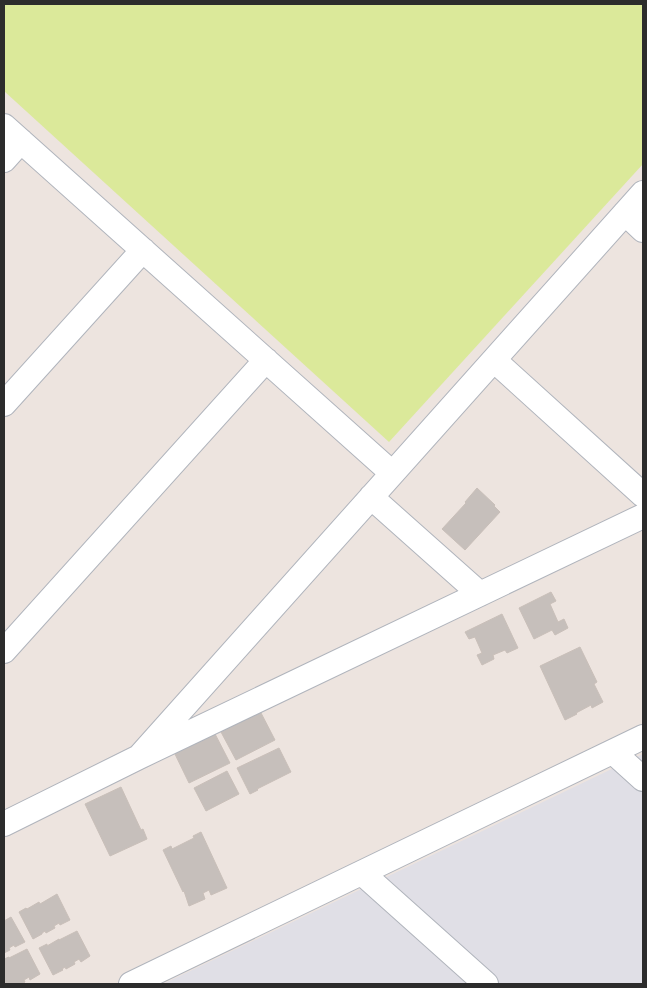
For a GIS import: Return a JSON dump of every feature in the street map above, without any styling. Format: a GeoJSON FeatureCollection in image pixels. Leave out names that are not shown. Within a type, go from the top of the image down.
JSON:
{"type":"FeatureCollection","features":[{"type":"Feature","properties":{"kind":"street"},"geometry":{"type":"LineString","coordinates":[[4,126],[392,473]]}},
{"type":"Feature","properties":{"kind":"street"},"geometry":{"type":"LineString","coordinates":[[4,160],[21,141]]}},
{"type":"Feature","properties":{"kind":"street"},"geometry":{"type":"LineString","coordinates":[[139,758],[643,193]]}},
{"type":"Feature","properties":{"kind":"street"},"geometry":{"type":"LineString","coordinates":[[625,213],[643,230]]}},
{"type":"Feature","properties":{"kind":"street"},"geometry":{"type":"LineString","coordinates":[[4,404],[142,250]]}},
{"type":"Feature","properties":{"kind":"street"},"geometry":{"type":"LineString","coordinates":[[4,651],[266,360]]}},
{"type":"Feature","properties":{"kind":"street"},"geometry":{"type":"LineString","coordinates":[[494,360],[643,495]]}},
{"type":"Feature","properties":{"kind":"street"},"geometry":{"type":"LineString","coordinates":[[371,497],[480,594]]}},
{"type":"Feature","properties":{"kind":"street"},"geometry":{"type":"LineString","coordinates":[[4,824],[643,516]]}},
{"type":"Feature","properties":{"kind":"street"},"geometry":{"type":"LineString","coordinates":[[136,983],[643,737]]}},
{"type":"Feature","properties":{"kind":"street"},"geometry":{"type":"LineString","coordinates":[[613,752],[643,779]]}},
{"type":"Feature","properties":{"kind":"street"},"geometry":{"type":"LineString","coordinates":[[362,873],[486,984]]}},
{"type":"Feature","properties":{"kind":"shaded area"},"geometry":{"type":"Polygon","coordinates":[[[643,754],[643,984],[163,984],[643,754]]]}},
{"type":"Feature","properties":{"kind":"green space"},"geometry":{"type":"Polygon","coordinates":[[[4,4],[643,4],[643,164],[389,442],[4,91],[4,4]]]}},
{"type":"Feature","properties":{"kind":"building"},"geometry":{"type":"Polygon","coordinates":[[[477,488],[500,512],[465,550],[442,529],[477,488]]]}},
{"type":"Feature","properties":{"kind":"building"},"geometry":{"type":"Polygon","coordinates":[[[551,592],[556,601],[550,604],[558,622],[564,619],[568,628],[555,635],[552,630],[534,639],[519,608],[551,592]]]}},
{"type":"Feature","properties":{"kind":"building"},"geometry":{"type":"Polygon","coordinates":[[[502,614],[518,648],[507,653],[505,650],[493,655],[494,659],[482,665],[477,655],[482,653],[475,637],[469,639],[465,632],[502,614]]]}},
{"type":"Feature","properties":{"kind":"building"},"geometry":{"type":"Polygon","coordinates":[[[580,647],[597,682],[594,684],[603,702],[592,708],[591,705],[565,720],[540,666],[580,647]]]}},
{"type":"Feature","properties":{"kind":"building"},"geometry":{"type":"Polygon","coordinates":[[[260,711],[275,740],[236,760],[221,732],[260,711]]]}},
{"type":"Feature","properties":{"kind":"building"},"geometry":{"type":"Polygon","coordinates":[[[213,730],[230,763],[189,783],[173,750],[213,730]]]}},
{"type":"Feature","properties":{"kind":"building"},"geometry":{"type":"Polygon","coordinates":[[[279,748],[291,772],[250,794],[237,768],[279,748]]]}},
{"type":"Feature","properties":{"kind":"building"},"geometry":{"type":"Polygon","coordinates":[[[227,771],[239,794],[206,811],[194,788],[227,771]]]}},
{"type":"Feature","properties":{"kind":"building"},"geometry":{"type":"Polygon","coordinates":[[[121,787],[147,839],[110,856],[85,804],[121,787]]]}},
{"type":"Feature","properties":{"kind":"building"},"geometry":{"type":"Polygon","coordinates":[[[201,832],[227,888],[211,895],[209,890],[203,893],[205,899],[189,906],[184,891],[163,850],[171,846],[172,849],[194,838],[193,836],[201,832]]]}},
{"type":"Feature","properties":{"kind":"building"},"geometry":{"type":"Polygon","coordinates":[[[57,894],[70,920],[60,925],[59,923],[54,926],[55,928],[46,933],[45,931],[33,939],[19,912],[39,902],[40,904],[57,894]]]}},
{"type":"Feature","properties":{"kind":"building"},"geometry":{"type":"Polygon","coordinates":[[[11,917],[25,942],[15,947],[14,945],[4,953],[4,921],[11,917]]]}},
{"type":"Feature","properties":{"kind":"building"},"geometry":{"type":"Polygon","coordinates":[[[77,931],[90,956],[81,962],[79,959],[74,962],[75,964],[66,969],[65,967],[53,975],[39,948],[77,931]]]}},
{"type":"Feature","properties":{"kind":"building"},"geometry":{"type":"Polygon","coordinates":[[[27,949],[40,974],[30,980],[29,977],[22,984],[4,984],[4,959],[27,949]]]}}]}
